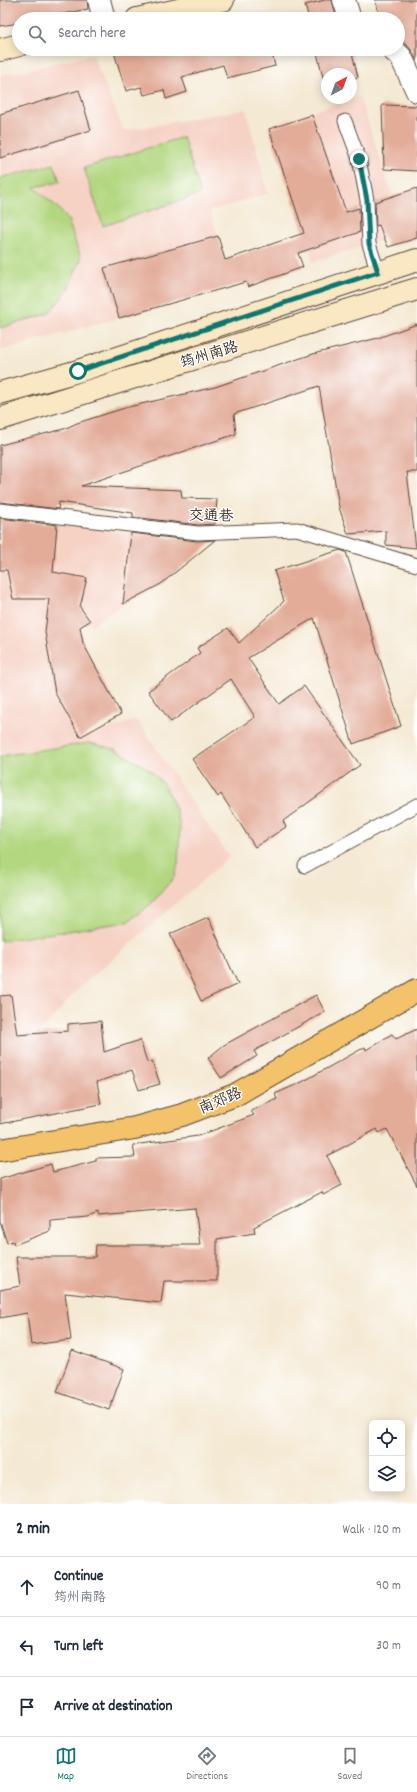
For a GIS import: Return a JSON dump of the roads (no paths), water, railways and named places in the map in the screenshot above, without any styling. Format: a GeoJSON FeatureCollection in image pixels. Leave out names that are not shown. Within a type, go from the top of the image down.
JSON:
{"type":"FeatureCollection","features":[{"type":"Feature","properties":{"kind":"main road"},"geometry":{"type":"LineString","coordinates":[[169,12],[223,0]]}},
{"type":"Feature","properties":{"kind":"main road"},"geometry":{"type":"LineString","coordinates":[[0,50],[12,47]]}},
{"type":"Feature","properties":{"kind":"main road","name":"筠州南路"},"geometry":{"type":"LineString","coordinates":[[0,393],[78,371],[417,260]]}},
{"type":"Feature","properties":{"kind":"main road","name":"筠州南路"},"geometry":{"type":"LineString","coordinates":[[0,420],[417,289]]}},
{"type":"Feature","properties":{"kind":"main road","name":"南郊路"},"geometry":{"type":"LineString","coordinates":[[0,1150],[135,1128],[182,1115],[235,1095],[417,990]]}},
{"type":"Feature","properties":{"kind":"street"},"geometry":{"type":"LineString","coordinates":[[99,0],[102,12]]}},
{"type":"Feature","properties":{"kind":"street"},"geometry":{"type":"LineString","coordinates":[[344,0],[348,12]]}},
{"type":"Feature","properties":{"kind":"street"},"geometry":{"type":"LineString","coordinates":[[400,56],[417,91]]}},
{"type":"Feature","properties":{"kind":"lane"},"geometry":{"type":"LineString","coordinates":[[345,121],[359,159],[367,200],[369,244],[378,272]]}},
{"type":"Feature","properties":{"kind":"lane","name":"交通巷"},"geometry":{"type":"LineString","coordinates":[[0,510],[198,533],[297,529],[417,565]]}},
{"type":"Feature","properties":{"kind":"lane"},"geometry":{"type":"LineString","coordinates":[[305,866],[417,805]]}}]}
